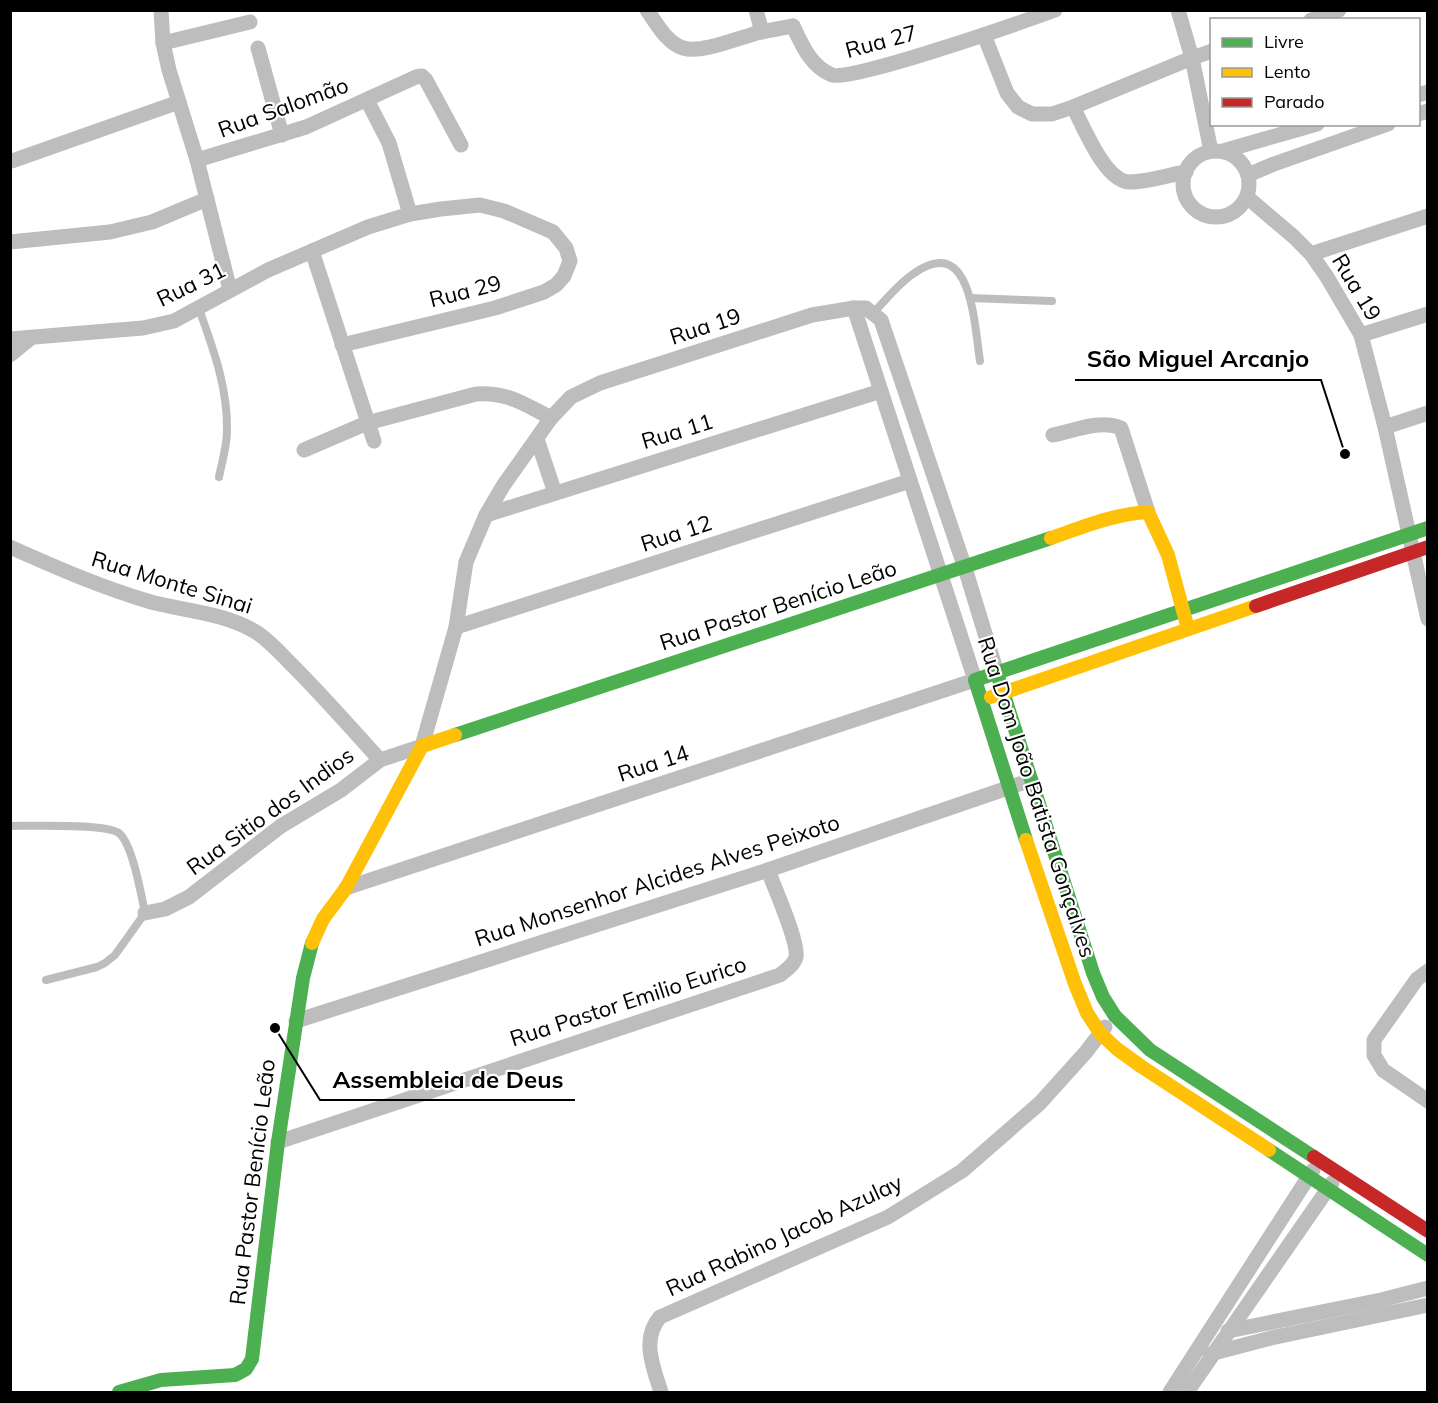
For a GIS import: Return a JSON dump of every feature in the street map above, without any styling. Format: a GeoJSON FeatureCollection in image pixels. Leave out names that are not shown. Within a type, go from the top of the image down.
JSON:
{"type":"FeatureCollection","features":[{"type":"Feature","properties":{"kind":"street"},"geometry":{"type":"LineString","coordinates":[[161,10],[163,43],[169,70],[197,160],[230,290]]}},
{"type":"Feature","properties":{"kind":"street"},"geometry":{"type":"LineString","coordinates":[[647,10],[665,34],[682,48],[690,49],[707,47],[762,32],[794,19]]}},
{"type":"Feature","properties":{"kind":"street"},"geometry":{"type":"LineString","coordinates":[[756,10],[762,32]]}},
{"type":"Feature","properties":{"kind":"street","name":"Rua 27"},"geometry":{"type":"LineString","coordinates":[[794,19],[803,48],[822,70],[834,76],[849,74],[984,35],[1055,10]]}},
{"type":"Feature","properties":{"kind":"street"},"geometry":{"type":"LineString","coordinates":[[1178,10],[1210,125]]}},
{"type":"Feature","properties":{"kind":"street"},"geometry":{"type":"LineString","coordinates":[[1317,18],[1340,10]]}},
{"type":"Feature","properties":{"kind":"street"},"geometry":{"type":"LineString","coordinates":[[163,43],[250,22]]}},
{"type":"Feature","properties":{"kind":"street"},"geometry":{"type":"LineString","coordinates":[[984,35],[1007,93],[1018,107],[1032,114],[1052,114],[1073,107],[1210,52]]}},
{"type":"Feature","properties":{"kind":"street"},"geometry":{"type":"LineString","coordinates":[[258,48],[282,135]]}},
{"type":"Feature","properties":{"kind":"street","name":"Rua Salomão"},"geometry":{"type":"LineString","coordinates":[[197,160],[306,127],[422,76],[461,145]]}},
{"type":"Feature","properties":{"kind":"street"},"geometry":{"type":"LineString","coordinates":[[366,100],[389,143],[410,214]]}},
{"type":"Feature","properties":{"kind":"street"},"geometry":{"type":"LineString","coordinates":[[12,161],[179,102]]}},
{"type":"Feature","properties":{"kind":"street"},"geometry":{"type":"LineString","coordinates":[[1073,107],[1103,162],[1118,179],[1130,182],[1186,172]]}},
{"type":"Feature","properties":{"kind":"street"},"geometry":{"type":"LineString","coordinates":[[1210,126],[1217,151]]}},
{"type":"Feature","properties":{"kind":"street"},"geometry":{"type":"LineString","coordinates":[[1217,151],[1239,160],[1248,175],[1250,186],[1241,206],[1232,213],[1221,217],[1210,217],[1190,205],[1185,195],[1183,183],[1191,162],[1200,155],[1310,126]]}},
{"type":"Feature","properties":{"kind":"street"},"geometry":{"type":"LineString","coordinates":[[1248,175],[1382,126]]}},
{"type":"Feature","properties":{"kind":"street","name":"Rua 19"},"geometry":{"type":"LineString","coordinates":[[1247,196],[1311,254],[1361,335],[1385,427],[1408,534]]}},
{"type":"Feature","properties":{"kind":"street"},"geometry":{"type":"LineString","coordinates":[[10,242],[110,232],[152,222],[207,199]]}},
{"type":"Feature","properties":{"kind":"street","name":"Rua 31"},"geometry":{"type":"LineString","coordinates":[[10,339],[143,328],[174,321],[268,270],[368,226],[410,214],[480,205],[539,224],[554,232],[566,248]]}},
{"type":"Feature","properties":{"kind":"street"},"geometry":{"type":"LineString","coordinates":[[1311,254],[1428,216]]}},
{"type":"Feature","properties":{"kind":"street","name":"Rua 29"},"geometry":{"type":"LineString","coordinates":[[342,345],[495,308],[544,292],[556,285],[564,276],[570,261],[566,248]]}},
{"type":"Feature","properties":{"kind":"street"},"geometry":{"type":"LineString","coordinates":[[312,251],[374,441]]}},
{"type":"Feature","properties":{"kind":"street","name":"Rua 19"},"geometry":{"type":"LineString","coordinates":[[563,404],[581,390],[600,383],[812,315],[864,309]]}},
{"type":"Feature","properties":{"kind":"street","name":"Rua Dom João Batista Gonçalves"},"geometry":{"type":"LineString","coordinates":[[864,309],[881,391],[1008,787],[1088,1016],[1100,1034],[1134,1062],[1428,1255]]}},
{"type":"Feature","properties":{"kind":"street","name":"Rua Dom João Batista Gonçalves"},"geometry":{"type":"LineString","coordinates":[[864,309],[881,320],[886,333],[965,568],[1101,996],[1125,1029],[1150,1050],[1428,1231]]}},
{"type":"Feature","properties":{"kind":"street"},"geometry":{"type":"LineString","coordinates":[[1361,335],[1428,314]]}},
{"type":"Feature","properties":{"kind":"street"},"geometry":{"type":"LineString","coordinates":[[10,355],[31,338]]}},
{"type":"Feature","properties":{"kind":"street","name":"Rua 11"},"geometry":{"type":"LineString","coordinates":[[486,515],[881,391]]}},
{"type":"Feature","properties":{"kind":"street"},"geometry":{"type":"LineString","coordinates":[[304,450],[367,423],[476,394],[505,395],[551,418]]}},
{"type":"Feature","properties":{"kind":"street","name":"Rua Pastor Benício Leão"},"geometry":{"type":"LineString","coordinates":[[119,1392],[161,1380],[239,1373],[246,1369],[252,1359],[278,1142],[303,978],[312,944],[323,919],[346,888],[422,746],[456,627],[466,562],[486,515],[503,486],[563,404]]}},
{"type":"Feature","properties":{"kind":"street"},"geometry":{"type":"LineString","coordinates":[[1385,427],[1428,413]]}},
{"type":"Feature","properties":{"kind":"street"},"geometry":{"type":"LineString","coordinates":[[1053,435],[1095,426],[1114,425],[1121,428],[1148,512],[1166,546],[1188,629]]}},
{"type":"Feature","properties":{"kind":"street"},"geometry":{"type":"LineString","coordinates":[[537,439],[555,493]]}},
{"type":"Feature","properties":{"kind":"street","name":"Rua 12"},"geometry":{"type":"LineString","coordinates":[[456,627],[910,481]]}},
{"type":"Feature","properties":{"kind":"street","name":"Rua Pastor Benício Leão"},"geometry":{"type":"LineString","coordinates":[[422,746],[965,568],[1107,519],[1148,512]]}},
{"type":"Feature","properties":{"kind":"street"},"geometry":{"type":"LineString","coordinates":[[975,680],[1428,528]]}},
{"type":"Feature","properties":{"kind":"street"},"geometry":{"type":"LineString","coordinates":[[1408,534],[1428,620]]}},
{"type":"Feature","properties":{"kind":"street","name":"Rua Monte Sinai"},"geometry":{"type":"LineString","coordinates":[[10,547],[122,592],[153,602],[223,618],[255,632],[269,642],[303,675],[380,760]]}},
{"type":"Feature","properties":{"kind":"street"},"geometry":{"type":"LineString","coordinates":[[981,701],[1428,547]]}},
{"type":"Feature","properties":{"kind":"street","name":"Rua 14"},"geometry":{"type":"LineString","coordinates":[[346,888],[975,680]]}},
{"type":"Feature","properties":{"kind":"street","name":"Rua Sitio dos Indios"},"geometry":{"type":"LineString","coordinates":[[145,913],[165,909],[189,897],[280,826],[334,794],[380,760],[422,746]]}},
{"type":"Feature","properties":{"kind":"street","name":"Rua Monsenhor Alcides Alves Peixoto"},"geometry":{"type":"LineString","coordinates":[[296,1021],[768,870],[1031,780]]}},
{"type":"Feature","properties":{"kind":"street","name":"Rua Pastor Emilio Eurico"},"geometry":{"type":"LineString","coordinates":[[278,1142],[780,975],[790,967],[796,957],[794,944],[768,870]]}},
{"type":"Feature","properties":{"kind":"street"},"geometry":{"type":"LineString","coordinates":[[1428,971],[1417,980],[1374,1040],[1374,1054],[1383,1070],[1428,1101]]}},
{"type":"Feature","properties":{"kind":"street","name":"Rua Rabino Jacob Azulay"},"geometry":{"type":"LineString","coordinates":[[661,1392],[652,1362],[649,1341],[652,1326],[660,1317],[673,1309],[888,1217],[962,1171],[1040,1103],[1086,1052],[1114,1016]]}},
{"type":"Feature","properties":{"kind":"street"},"geometry":{"type":"LineString","coordinates":[[1170,1392],[1319,1160]]}},
{"type":"Feature","properties":{"kind":"street"},"geometry":{"type":"LineString","coordinates":[[1187,1392],[1338,1173]]}},
{"type":"Feature","properties":{"kind":"street"},"geometry":{"type":"LineString","coordinates":[[1207,1336],[1428,1288]]}},
{"type":"Feature","properties":{"kind":"street"},"geometry":{"type":"LineString","coordinates":[[1193,1358],[1271,1338],[1428,1305]]}},
{"type":"Feature","properties":{"kind":"lane"},"geometry":{"type":"LineString","coordinates":[[864,309],[927,265],[937,263],[954,266],[962,278],[969,298],[980,361]]}},
{"type":"Feature","properties":{"kind":"lane"},"geometry":{"type":"LineString","coordinates":[[969,298],[1052,301]]}},
{"type":"Feature","properties":{"kind":"lane"},"geometry":{"type":"LineString","coordinates":[[199,309],[215,353],[224,392],[227,432],[219,477]]}},
{"type":"Feature","properties":{"kind":"lane"},"geometry":{"type":"LineString","coordinates":[[10,826],[100,827],[118,831],[124,838],[138,879],[145,913],[115,955],[97,967],[46,980]]}},
{"type":"Feature","properties":{"kind":"traffic: fast"},"geometry":{"type":"LineString","coordinates":[[1026,840],[975,680],[1428,528]]}},
{"type":"Feature","properties":{"kind":"traffic: fast"},"geometry":{"type":"LineString","coordinates":[[455,735],[1051,538]]}},
{"type":"Feature","properties":{"kind":"traffic: fast"},"geometry":{"type":"LineString","coordinates":[[997,673],[1093,973],[1103,997],[1115,1016],[1150,1050],[1314,1157]]}},
{"type":"Feature","properties":{"kind":"traffic: fast"},"geometry":{"type":"LineString","coordinates":[[119,1392],[161,1380],[235,1375],[246,1369],[252,1359],[278,1142],[303,978],[312,943]]}},
{"type":"Feature","properties":{"kind":"traffic: fast"},"geometry":{"type":"LineString","coordinates":[[1269,1150],[1428,1255]]}},
{"type":"Feature","properties":{"kind":"traffic: slow"},"geometry":{"type":"LineString","coordinates":[[1051,538],[1111,518],[1148,512],[1168,555],[1188,629]]}},
{"type":"Feature","properties":{"kind":"traffic: slow"},"geometry":{"type":"LineString","coordinates":[[991,697],[1256,606]]}},
{"type":"Feature","properties":{"kind":"traffic: slow"},"geometry":{"type":"LineString","coordinates":[[312,943],[323,919],[346,888],[422,746],[455,735]]}},
{"type":"Feature","properties":{"kind":"traffic: slow"},"geometry":{"type":"LineString","coordinates":[[1026,840],[1075,984],[1087,1013],[1100,1033],[1142,1067],[1269,1150]]}},
{"type":"Feature","properties":{"kind":"traffic: jam"},"geometry":{"type":"LineString","coordinates":[[1256,606],[1428,547]]}},
{"type":"Feature","properties":{"kind":"traffic: jam"},"geometry":{"type":"LineString","coordinates":[[1314,1157],[1428,1231]]}},
{"type":"Feature","properties":{"kind":"place","name":"São Miguel Arcanjo"},"geometry":{"type":"Point","coordinates":[1345,454]}},
{"type":"Feature","properties":{"kind":"place","name":"Assembleia de Deus"},"geometry":{"type":"Point","coordinates":[275,1028]}}]}
